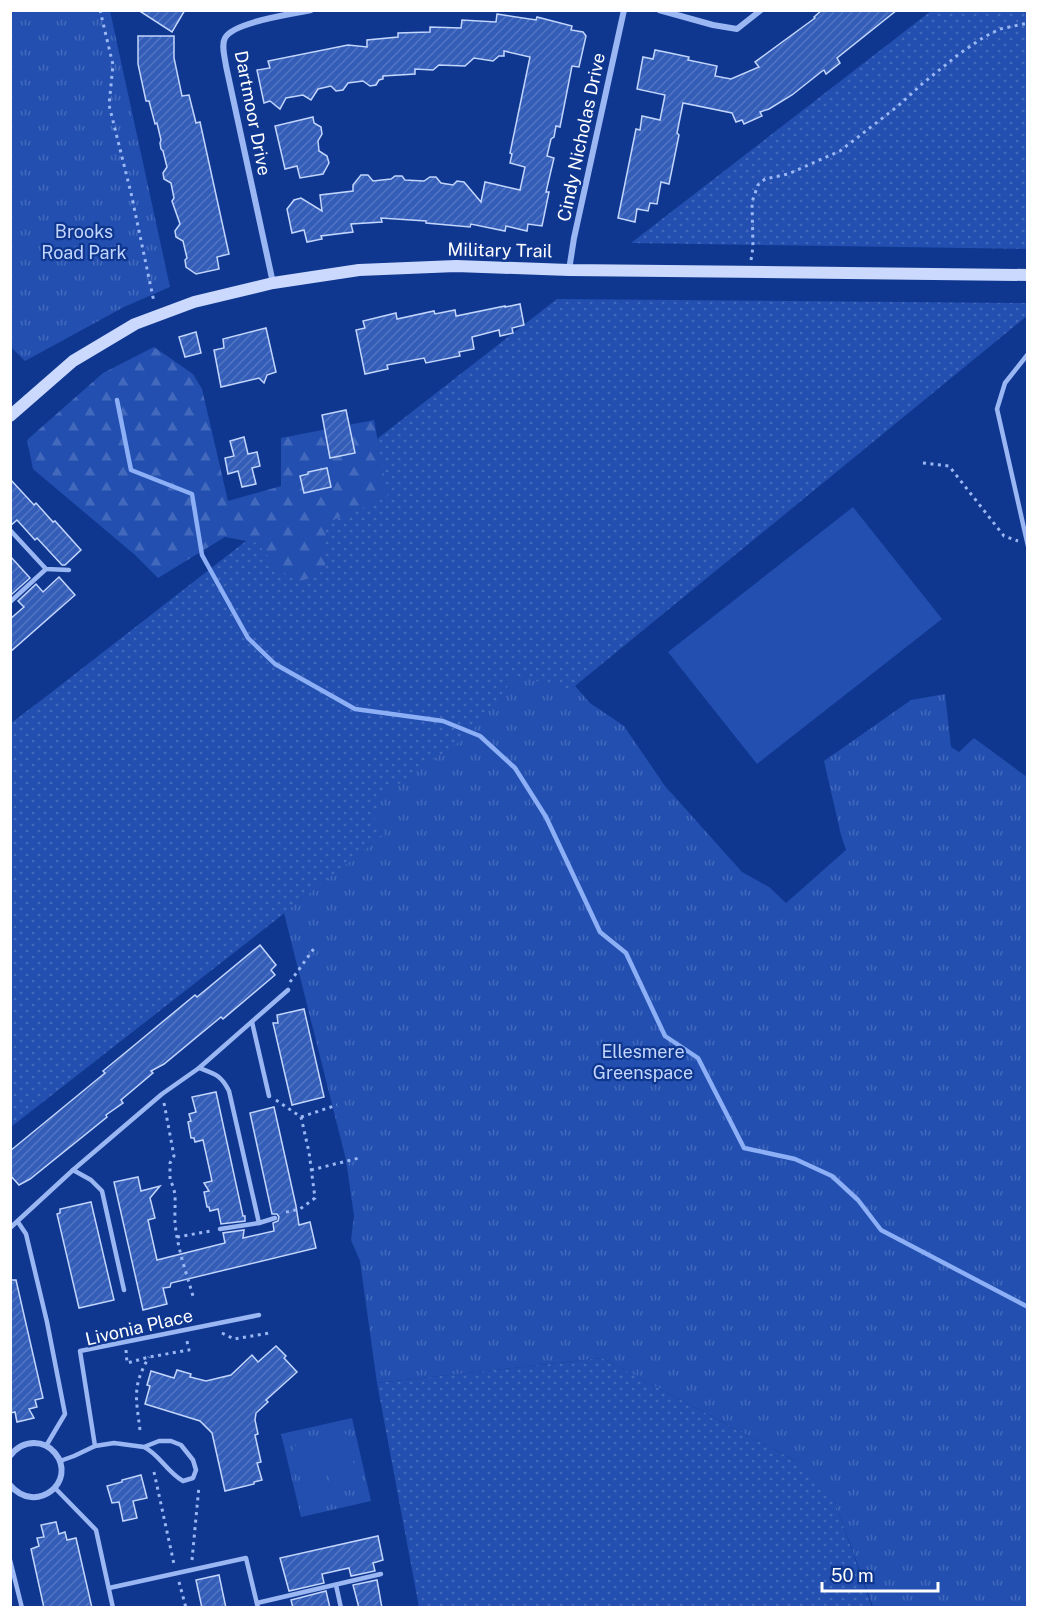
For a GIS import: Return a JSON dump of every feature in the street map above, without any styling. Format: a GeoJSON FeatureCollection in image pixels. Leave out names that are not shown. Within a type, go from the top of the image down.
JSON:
{"type":"FeatureCollection","features":[{"type":"Feature","properties":{"kind":"street","name":"Dartmoor Drive"},"geometry":{"type":"LineString","coordinates":[[273,284],[226,66],[225,38],[233,30],[252,22],[311,10]]}},
{"type":"Feature","properties":{"kind":"street","name":"Cindy Nicholas Drive"},"geometry":{"type":"LineString","coordinates":[[569,270],[572,247],[624,10]]}},
{"type":"Feature","properties":{"kind":"street"},"geometry":{"type":"LineString","coordinates":[[659,10],[737,29],[761,10]]}},
{"type":"Feature","properties":{"kind":"street","name":"Military Trail"},"geometry":{"type":"LineString","coordinates":[[10,416],[73,361],[135,324],[194,302],[273,284],[359,270],[456,266],[569,270],[1028,275]]}},
{"type":"Feature","properties":{"kind":"street"},"geometry":{"type":"LineString","coordinates":[[10,1456],[28,1443],[38,1443],[57,1455],[62,1470],[55,1488],[41,1497],[24,1496],[10,1485]]}},
{"type":"Feature","properties":{"kind":"lane"},"geometry":{"type":"LineString","coordinates":[[1027,546],[997,409],[1005,383],[1028,354]]}},
{"type":"Feature","properties":{"kind":"lane"},"geometry":{"type":"LineString","coordinates":[[10,530],[46,569],[69,570]]}},
{"type":"Feature","properties":{"kind":"lane"},"geometry":{"type":"LineString","coordinates":[[10,602],[46,569]]}},
{"type":"Feature","properties":{"kind":"lane"},"geometry":{"type":"LineString","coordinates":[[10,1228],[72,1170],[162,1094],[199,1068],[288,990]]}},
{"type":"Feature","properties":{"kind":"lane"},"geometry":{"type":"LineString","coordinates":[[252,1022],[269,1096]]}},
{"type":"Feature","properties":{"kind":"lane"},"geometry":{"type":"LineString","coordinates":[[199,1068],[215,1074],[224,1081],[229,1091],[259,1223]]}},
{"type":"Feature","properties":{"kind":"lane"},"geometry":{"type":"LineString","coordinates":[[72,1170],[91,1180],[102,1191],[124,1290]]}},
{"type":"Feature","properties":{"kind":"lane"},"geometry":{"type":"LineString","coordinates":[[220,1229],[275,1218]]}},
{"type":"Feature","properties":{"kind":"lane"},"geometry":{"type":"LineString","coordinates":[[18,1222],[27,1234],[65,1414],[46,1446]]}},
{"type":"Feature","properties":{"kind":"lane","name":"Livonia Place"},"geometry":{"type":"LineString","coordinates":[[96,1446],[81,1351],[259,1315]]}},
{"type":"Feature","properties":{"kind":"lane"},"geometry":{"type":"LineString","coordinates":[[60,1461],[96,1446],[114,1443],[144,1447],[152,1451],[174,1476],[183,1481],[193,1478],[196,1465],[181,1445],[171,1441],[159,1441],[144,1447]]}},
{"type":"Feature","properties":{"kind":"lane"},"geometry":{"type":"LineString","coordinates":[[55,1488],[96,1530],[113,1608]]}},
{"type":"Feature","properties":{"kind":"lane"},"geometry":{"type":"LineString","coordinates":[[109,1588],[246,1558],[258,1605],[381,1574]]}},
{"type":"Feature","properties":{"kind":"lane"},"geometry":{"type":"LineString","coordinates":[[10,1560],[22,1608]]}},
{"type":"Feature","properties":{"kind":"lane"},"geometry":{"type":"LineString","coordinates":[[336,1585],[341,1608]]}},
{"type":"Feature","properties":{"kind":"path"},"geometry":{"type":"LineString","coordinates":[[100,10],[113,65],[109,105],[131,193],[157,316]]}},
{"type":"Feature","properties":{"kind":"path"},"geometry":{"type":"LineString","coordinates":[[749,271],[753,247],[752,202],[758,184],[765,179],[788,174],[840,151],[959,54],[1000,29],[1028,22]]}},
{"type":"Feature","properties":{"kind":"path"},"geometry":{"type":"LineString","coordinates":[[924,463],[949,466],[1004,536],[1027,546]]}},
{"type":"Feature","properties":{"kind":"path"},"geometry":{"type":"LineString","coordinates":[[288,990],[291,980],[315,947]]}},
{"type":"Feature","properties":{"kind":"path"},"geometry":{"type":"LineString","coordinates":[[162,1094],[174,1156],[170,1162],[170,1181],[175,1186],[177,1237],[193,1296]]}},
{"type":"Feature","properties":{"kind":"path"},"geometry":{"type":"LineString","coordinates":[[269,1096],[301,1117],[309,1152],[315,1198],[300,1209],[275,1218]]}},
{"type":"Feature","properties":{"kind":"path"},"geometry":{"type":"LineString","coordinates":[[301,1117],[337,1105]]}},
{"type":"Feature","properties":{"kind":"path"},"geometry":{"type":"LineString","coordinates":[[311,1170],[359,1158]]}},
{"type":"Feature","properties":{"kind":"path"},"geometry":{"type":"LineString","coordinates":[[177,1237],[220,1229]]}},
{"type":"Feature","properties":{"kind":"path"},"geometry":{"type":"LineString","coordinates":[[207,1326],[234,1340],[269,1333]]}},
{"type":"Feature","properties":{"kind":"path"},"geometry":{"type":"LineString","coordinates":[[125,1342],[127,1363],[189,1350],[184,1330]]}},
{"type":"Feature","properties":{"kind":"path"},"geometry":{"type":"LineString","coordinates":[[140,1430],[135,1392],[140,1371],[149,1357]]}},
{"type":"Feature","properties":{"kind":"path"},"geometry":{"type":"LineString","coordinates":[[154,1472],[176,1574],[186,1608]]}},
{"type":"Feature","properties":{"kind":"path"},"geometry":{"type":"LineString","coordinates":[[191,1570],[200,1484]]}},
{"type":"Feature","properties":{"kind":"green space","name":"Brooks Road Park"},"geometry":{"type":"Polygon","coordinates":[[[11,10],[110,11],[170,287],[124,307],[25,361],[10,346],[11,10]]]}},
{"type":"Feature","properties":{"kind":"green space"},"geometry":{"type":"Polygon","coordinates":[[[931,11],[1027,11],[1027,249],[631,243],[931,11]]]}},
{"type":"Feature","properties":{"kind":"green space"},"geometry":{"type":"Polygon","coordinates":[[[557,299],[1027,303],[1027,316],[575,686],[11,1127],[11,723],[557,299]]]}},
{"type":"Feature","properties":{"kind":"green space"},"geometry":{"type":"Polygon","coordinates":[[[154,347],[193,374],[202,389],[228,501],[281,486],[281,438],[374,420],[388,497],[326,523],[325,569],[315,577],[299,581],[279,570],[257,543],[225,537],[158,578],[135,555],[33,469],[27,440],[103,373],[154,347]]]}},
{"type":"Feature","properties":{"kind":"green space"},"geometry":{"type":"Polygon","coordinates":[[[853,507],[942,619],[757,764],[668,652],[853,507]]]}},
{"type":"Feature","properties":{"kind":"green space","name":"Ellesmere Greenspace"},"geometry":{"type":"Polygon","coordinates":[[[516,676],[570,689],[575,686],[590,703],[624,726],[665,786],[742,872],[769,887],[786,903],[846,850],[824,761],[911,700],[945,694],[951,747],[959,752],[974,738],[1027,777],[1027,1607],[873,1607],[834,1500],[798,1462],[602,1358],[377,1383],[360,1261],[351,1240],[354,1216],[346,1160],[284,913],[385,834],[374,819],[380,797],[469,735],[516,676]]]}},
{"type":"Feature","properties":{"kind":"green space"},"geometry":{"type":"Polygon","coordinates":[[[602,1358],[826,1477],[872,1607],[419,1607],[377,1383],[602,1358]]]}},
{"type":"Feature","properties":{"kind":"green space"},"geometry":{"type":"Polygon","coordinates":[[[352,1418],[371,1501],[301,1517],[281,1434],[352,1418]]]}},
{"type":"Feature","properties":{"kind":"green space"},"geometry":{"type":"Polygon","coordinates":[[[347,1434],[359,1488],[333,1493],[321,1439],[347,1434]]]}},
{"type":"Feature","properties":{"kind":"green space"},"geometry":{"type":"Polygon","coordinates":[[[318,1441],[330,1494],[305,1500],[293,1446],[318,1441]]]}},
{"type":"Feature","properties":{"kind":"building"},"geometry":{"type":"Polygon","coordinates":[[[138,10],[185,10],[172,32],[138,10]]]}},
{"type":"Feature","properties":{"kind":"building"},"geometry":{"type":"Polygon","coordinates":[[[822,10],[897,10],[837,58],[840,63],[826,74],[824,70],[792,95],[760,112],[762,116],[744,124],[742,120],[736,122],[732,113],[683,103],[669,184],[661,182],[657,204],[650,203],[648,211],[637,209],[635,222],[618,218],[636,129],[640,130],[642,116],[660,120],[665,95],[637,89],[643,57],[653,59],[655,50],[689,57],[688,60],[717,66],[715,76],[731,79],[759,67],[755,62],[815,18],[822,10]]]}},
{"type":"Feature","properties":{"kind":"building"},"geometry":{"type":"Polygon","coordinates":[[[497,14],[536,20],[537,17],[572,26],[571,30],[583,32],[586,36],[579,67],[572,66],[560,127],[556,126],[547,156],[554,158],[546,192],[549,192],[542,226],[528,224],[527,231],[506,226],[505,231],[471,224],[470,227],[381,218],[382,222],[351,224],[353,232],[321,236],[322,239],[307,242],[304,230],[292,233],[287,209],[294,200],[301,198],[322,211],[320,195],[353,191],[353,185],[361,175],[368,175],[373,181],[402,176],[405,180],[424,181],[430,177],[436,177],[441,183],[453,185],[457,181],[464,182],[481,202],[485,182],[520,190],[525,167],[510,163],[512,154],[510,153],[530,57],[504,51],[504,56],[499,56],[493,61],[474,58],[465,66],[439,65],[433,70],[415,69],[415,74],[383,76],[383,79],[379,80],[376,85],[370,86],[363,81],[348,83],[343,90],[336,91],[331,86],[318,89],[311,100],[303,95],[286,98],[280,109],[270,101],[264,103],[257,70],[270,68],[268,61],[348,45],[367,47],[367,40],[398,37],[398,33],[430,32],[430,27],[461,28],[462,20],[496,22],[497,14]]]}},
{"type":"Feature","properties":{"kind":"building"},"geometry":{"type":"Polygon","coordinates":[[[138,36],[174,36],[174,58],[182,96],[189,95],[196,123],[200,122],[229,254],[217,257],[219,269],[196,274],[186,267],[187,258],[183,241],[176,237],[175,231],[180,224],[172,201],[174,198],[171,183],[164,179],[163,173],[167,167],[161,149],[157,123],[155,124],[149,101],[146,101],[138,64],[138,36]]]}},
{"type":"Feature","properties":{"kind":"building"},"geometry":{"type":"Polygon","coordinates":[[[313,117],[314,123],[321,127],[322,134],[318,141],[319,151],[327,156],[329,163],[323,174],[300,178],[297,166],[285,169],[275,126],[313,117]]]}},
{"type":"Feature","properties":{"kind":"building"},"geometry":{"type":"Polygon","coordinates":[[[520,304],[524,325],[512,328],[513,333],[500,336],[499,330],[472,337],[474,349],[459,352],[460,356],[426,363],[424,358],[387,365],[388,369],[365,374],[356,330],[365,328],[363,321],[396,313],[397,319],[434,311],[435,314],[455,310],[456,316],[520,304]]]}},
{"type":"Feature","properties":{"kind":"building"},"geometry":{"type":"Polygon","coordinates":[[[266,328],[276,372],[267,375],[264,383],[259,378],[221,387],[214,350],[224,348],[223,339],[266,328]]]}},
{"type":"Feature","properties":{"kind":"building"},"geometry":{"type":"Polygon","coordinates":[[[196,332],[201,353],[185,357],[179,337],[196,332]]]}},
{"type":"Feature","properties":{"kind":"building"},"geometry":{"type":"Polygon","coordinates":[[[346,410],[355,453],[330,458],[322,415],[346,410]]]}},
{"type":"Feature","properties":{"kind":"building"},"geometry":{"type":"Polygon","coordinates":[[[244,437],[248,454],[257,452],[260,466],[252,468],[256,484],[242,487],[238,471],[228,474],[225,458],[234,456],[230,441],[244,437]]]}},
{"type":"Feature","properties":{"kind":"building"},"geometry":{"type":"Polygon","coordinates":[[[327,468],[331,487],[304,493],[300,476],[327,468]]]}},
{"type":"Feature","properties":{"kind":"building"},"geometry":{"type":"Polygon","coordinates":[[[10,479],[34,505],[36,503],[53,522],[55,521],[81,550],[65,565],[62,565],[37,538],[35,540],[17,520],[10,526],[10,479]]]}},
{"type":"Feature","properties":{"kind":"building"},"geometry":{"type":"Polygon","coordinates":[[[10,556],[30,578],[12,594],[10,592],[10,556]]]}},
{"type":"Feature","properties":{"kind":"building"},"geometry":{"type":"Polygon","coordinates":[[[59,577],[75,595],[10,652],[10,619],[24,607],[18,601],[36,584],[43,592],[59,577]]]}},
{"type":"Feature","properties":{"kind":"building"},"geometry":{"type":"Polygon","coordinates":[[[260,945],[276,965],[271,970],[275,975],[223,1019],[221,1017],[164,1064],[151,1071],[153,1073],[121,1100],[123,1103],[106,1115],[107,1117],[30,1179],[19,1185],[10,1175],[10,1151],[195,995],[197,997],[260,945]]]}},
{"type":"Feature","properties":{"kind":"building"},"geometry":{"type":"Polygon","coordinates":[[[304,1009],[324,1097],[292,1105],[273,1023],[278,1023],[277,1015],[304,1009]]]}},
{"type":"Feature","properties":{"kind":"building"},"geometry":{"type":"Polygon","coordinates":[[[216,1092],[245,1221],[221,1224],[218,1209],[210,1211],[207,1207],[204,1192],[209,1191],[204,1183],[212,1181],[203,1140],[195,1142],[194,1138],[191,1138],[189,1114],[196,1112],[192,1097],[216,1092]]]}},
{"type":"Feature","properties":{"kind":"building"},"geometry":{"type":"Polygon","coordinates":[[[274,1107],[299,1225],[310,1222],[316,1248],[171,1283],[170,1287],[163,1288],[167,1304],[143,1310],[114,1182],[138,1177],[141,1191],[160,1186],[150,1198],[155,1218],[148,1220],[157,1260],[225,1243],[223,1233],[244,1230],[243,1238],[274,1231],[273,1223],[278,1221],[279,1217],[277,1214],[272,1214],[250,1113],[274,1107]]]}},
{"type":"Feature","properties":{"kind":"building"},"geometry":{"type":"Polygon","coordinates":[[[91,1202],[114,1300],[79,1308],[57,1214],[60,1213],[60,1209],[91,1202]]]}},
{"type":"Feature","properties":{"kind":"building"},"geometry":{"type":"Polygon","coordinates":[[[10,1280],[16,1280],[43,1398],[35,1400],[37,1407],[29,1409],[34,1418],[17,1422],[15,1412],[10,1413],[10,1280]]]}},
{"type":"Feature","properties":{"kind":"building"},"geometry":{"type":"Polygon","coordinates":[[[276,1346],[297,1372],[266,1400],[268,1402],[256,1413],[258,1434],[255,1435],[261,1462],[257,1463],[262,1480],[225,1491],[212,1433],[200,1421],[145,1404],[151,1371],[174,1378],[177,1370],[191,1374],[190,1377],[206,1381],[231,1375],[252,1355],[258,1362],[276,1346]]]}},
{"type":"Feature","properties":{"kind":"building"},"geometry":{"type":"Polygon","coordinates":[[[141,1475],[147,1498],[133,1501],[137,1518],[123,1521],[119,1502],[112,1503],[107,1486],[141,1475]]]}},
{"type":"Feature","properties":{"kind":"building"},"geometry":{"type":"Polygon","coordinates":[[[56,1522],[59,1534],[65,1532],[67,1540],[76,1538],[92,1608],[44,1608],[31,1549],[39,1546],[37,1538],[44,1537],[41,1525],[56,1522]]]}},
{"type":"Feature","properties":{"kind":"building"},"geometry":{"type":"Polygon","coordinates":[[[378,1536],[383,1560],[373,1563],[375,1571],[351,1576],[349,1568],[322,1574],[324,1583],[289,1591],[280,1558],[378,1536]]]}},
{"type":"Feature","properties":{"kind":"building"},"geometry":{"type":"Polygon","coordinates":[[[219,1575],[226,1608],[202,1608],[196,1580],[219,1575]]]}},
{"type":"Feature","properties":{"kind":"building"},"geometry":{"type":"Polygon","coordinates":[[[377,1580],[382,1608],[359,1608],[353,1585],[377,1580]]]}},
{"type":"Feature","properties":{"kind":"building"},"geometry":{"type":"Polygon","coordinates":[[[326,1591],[330,1608],[293,1608],[291,1600],[326,1591]]]}},
{"type":"Feature","properties":{"kind":"waterway"},"geometry":{"type":"LineString","coordinates":[[117,400],[131,470],[192,494],[202,555],[248,638],[275,664],[355,709],[443,721],[480,736],[515,768],[546,817],[600,932],[626,953],[665,1036],[698,1058],[744,1148],[795,1159],[832,1176],[858,1200],[881,1230],[1028,1307]]}}]}
